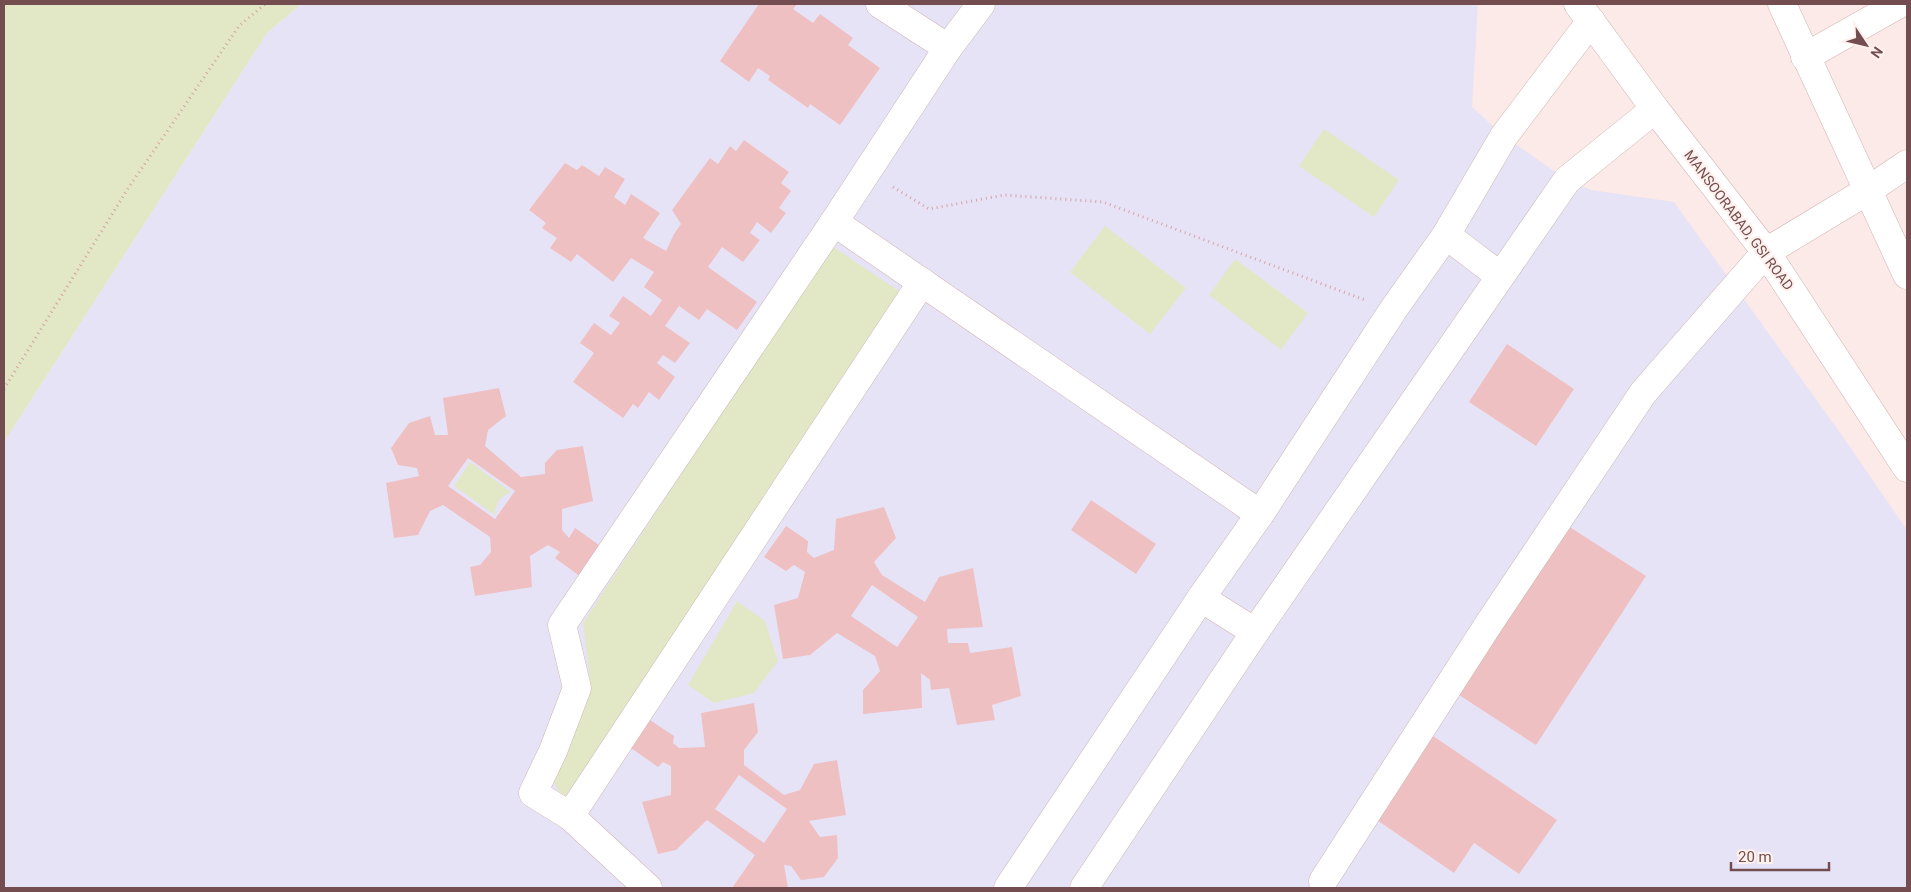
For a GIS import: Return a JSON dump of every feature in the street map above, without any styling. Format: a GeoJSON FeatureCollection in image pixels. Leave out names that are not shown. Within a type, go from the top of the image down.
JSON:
{"type":"FeatureCollection","features":[{"type":"Feature","properties":{"kind":"street"},"geometry":{"type":"LineString","coordinates":[[880,4],[948,48]]}},
{"type":"Feature","properties":{"kind":"street"},"geometry":{"type":"LineString","coordinates":[[648,888],[570,816],[533,793],[577,688],[562,625],[834,222],[948,48],[981,4]]}},
{"type":"Feature","properties":{"kind":"street"},"geometry":{"type":"LineString","coordinates":[[1782,4],[1805,58],[1907,275]]}},
{"type":"Feature","properties":{"kind":"street"},"geometry":{"type":"LineString","coordinates":[[1805,58],[1899,4]]}},
{"type":"Feature","properties":{"kind":"street"},"geometry":{"type":"LineString","coordinates":[[1008,888],[1201,598],[1260,514],[1393,310],[1446,234],[1504,136],[1584,12]]}},
{"type":"Feature","properties":{"kind":"street","name":"MANSOORABAD, GSI ROAD"},"geometry":{"type":"LineString","coordinates":[[1584,12],[1655,109],[1766,252],[1907,468]]}},
{"type":"Feature","properties":{"kind":"street"},"geometry":{"type":"LineString","coordinates":[[1084,888],[1255,632],[1567,180],[1655,109]]}},
{"type":"Feature","properties":{"kind":"street"},"geometry":{"type":"LineString","coordinates":[[1323,881],[1488,625],[1643,393],[1766,252],[1867,191],[1907,164]]}},
{"type":"Feature","properties":{"kind":"street"},"geometry":{"type":"LineString","coordinates":[[834,222],[1260,514]]}},
{"type":"Feature","properties":{"kind":"street"},"geometry":{"type":"LineString","coordinates":[[1446,234],[1500,276]]}},
{"type":"Feature","properties":{"kind":"street"},"geometry":{"type":"LineString","coordinates":[[570,816],[922,282]]}},
{"type":"Feature","properties":{"kind":"street"},"geometry":{"type":"LineString","coordinates":[[1201,598],[1255,632]]}},
{"type":"Feature","properties":{"kind":"path"},"geometry":{"type":"LineString","coordinates":[[4,389],[127,190],[239,26],[265,4]]}},
{"type":"Feature","properties":{"kind":"path"},"geometry":{"type":"LineString","coordinates":[[868,171],[929,208],[1004,195],[1103,202],[1393,310]]}},
{"type":"Feature","properties":{"kind":"shaded area"},"geometry":{"type":"Polygon","coordinates":[[[301,4],[1478,4],[1472,107],[1504,136],[1567,180],[1591,190],[1674,202],[1841,434],[1907,530],[1907,888],[4,888],[4,442],[267,33],[301,4]]]}},
{"type":"Feature","properties":{"kind":"green space"},"geometry":{"type":"Polygon","coordinates":[[[4,4],[301,4],[267,33],[4,442],[4,4]]]}},
{"type":"Feature","properties":{"kind":"green space"},"geometry":{"type":"Polygon","coordinates":[[[1324,129],[1399,180],[1374,217],[1299,166],[1324,129]]]}},
{"type":"Feature","properties":{"kind":"green space"},"geometry":{"type":"Polygon","coordinates":[[[1105,226],[1186,288],[1150,334],[1070,272],[1105,226]]]}},
{"type":"Feature","properties":{"kind":"green space"},"geometry":{"type":"Polygon","coordinates":[[[832,246],[902,293],[576,791],[562,796],[554,783],[591,687],[583,623],[832,246]]]}},
{"type":"Feature","properties":{"kind":"green space"},"geometry":{"type":"Polygon","coordinates":[[[1235,259],[1308,313],[1281,350],[1209,295],[1235,259]]]}},
{"type":"Feature","properties":{"kind":"green space"},"geometry":{"type":"Polygon","coordinates":[[[470,462],[511,492],[499,500],[495,515],[454,486],[470,462]]]}},
{"type":"Feature","properties":{"kind":"green space"},"geometry":{"type":"Polygon","coordinates":[[[737,601],[765,621],[778,661],[754,693],[714,703],[688,685],[737,601]]]}},
{"type":"Feature","properties":{"kind":"building"},"geometry":{"type":"Polygon","coordinates":[[[759,4],[797,4],[793,9],[813,23],[820,14],[853,38],[848,45],[880,68],[840,125],[810,104],[808,108],[768,80],[770,76],[758,68],[749,82],[720,61],[759,4]]]}},
{"type":"Feature","properties":{"kind":"building"},"geometry":{"type":"Polygon","coordinates":[[[744,140],[789,172],[781,183],[791,191],[779,208],[786,213],[771,233],[757,222],[750,233],[760,240],[743,262],[722,247],[708,267],[757,302],[737,330],[707,309],[699,320],[679,306],[665,326],[690,343],[675,363],[663,355],[657,363],[675,377],[659,400],[649,392],[638,408],[633,404],[623,418],[573,382],[594,353],[580,343],[594,323],[611,335],[620,323],[609,316],[623,296],[651,316],[662,300],[644,287],[654,272],[631,258],[613,282],[577,254],[571,262],[550,248],[557,238],[542,228],[546,223],[529,210],[565,163],[577,170],[582,165],[599,176],[605,167],[625,179],[614,197],[625,205],[631,194],[660,213],[643,238],[666,251],[681,224],[672,210],[710,158],[718,164],[730,146],[736,151],[744,140]]]}},
{"type":"Feature","properties":{"kind":"building"},"geometry":{"type":"Polygon","coordinates":[[[1507,344],[1574,389],[1536,446],[1469,402],[1507,344]]]}},
{"type":"Feature","properties":{"kind":"building"},"geometry":{"type":"Polygon","coordinates":[[[499,388],[506,416],[488,430],[485,446],[521,477],[545,474],[545,463],[557,450],[583,446],[593,501],[562,509],[562,530],[569,538],[575,528],[602,547],[581,577],[555,558],[560,552],[548,545],[530,556],[532,587],[475,596],[470,567],[480,565],[491,552],[490,537],[443,505],[430,511],[418,535],[394,538],[386,483],[419,476],[417,468],[398,465],[391,448],[409,423],[430,416],[435,435],[448,435],[443,398],[499,388]],[[468,458],[448,486],[495,519],[515,491],[468,458]]]}},
{"type":"Feature","properties":{"kind":"building"},"geometry":{"type":"Polygon","coordinates":[[[1091,500],[1156,544],[1136,574],[1071,530],[1091,500]]]}},
{"type":"Feature","properties":{"kind":"building"},"geometry":{"type":"Polygon","coordinates":[[[884,507],[896,538],[874,562],[882,575],[925,602],[939,577],[973,568],[983,627],[947,629],[948,643],[968,643],[970,653],[1012,647],[1021,696],[992,705],[995,720],[957,725],[949,688],[931,690],[930,680],[921,673],[922,708],[863,714],[863,690],[880,671],[875,656],[837,633],[810,655],[783,659],[774,605],[798,598],[805,572],[794,565],[786,571],[764,557],[786,526],[808,541],[807,552],[814,558],[834,550],[836,519],[884,507]],[[872,585],[851,616],[897,647],[918,617],[872,585]]]}},
{"type":"Feature","properties":{"kind":"building"},"geometry":{"type":"Polygon","coordinates":[[[1565,524],[1646,576],[1536,745],[1456,693],[1565,524]]]}},
{"type":"Feature","properties":{"kind":"building"},"geometry":{"type":"Polygon","coordinates":[[[754,703],[758,732],[744,750],[744,765],[784,795],[800,790],[814,764],[837,760],[846,815],[809,821],[820,837],[837,835],[838,858],[824,877],[801,880],[791,866],[784,865],[788,888],[732,888],[755,855],[707,820],[676,850],[658,854],[642,802],[671,795],[671,766],[663,762],[658,767],[631,748],[650,720],[674,736],[673,743],[679,748],[705,747],[701,713],[754,703]],[[739,775],[715,809],[764,843],[787,809],[739,775]]]}},
{"type":"Feature","properties":{"kind":"building"},"geometry":{"type":"Polygon","coordinates":[[[1430,734],[1557,820],[1519,874],[1474,843],[1454,873],[1374,818],[1430,734]]]}}]}
